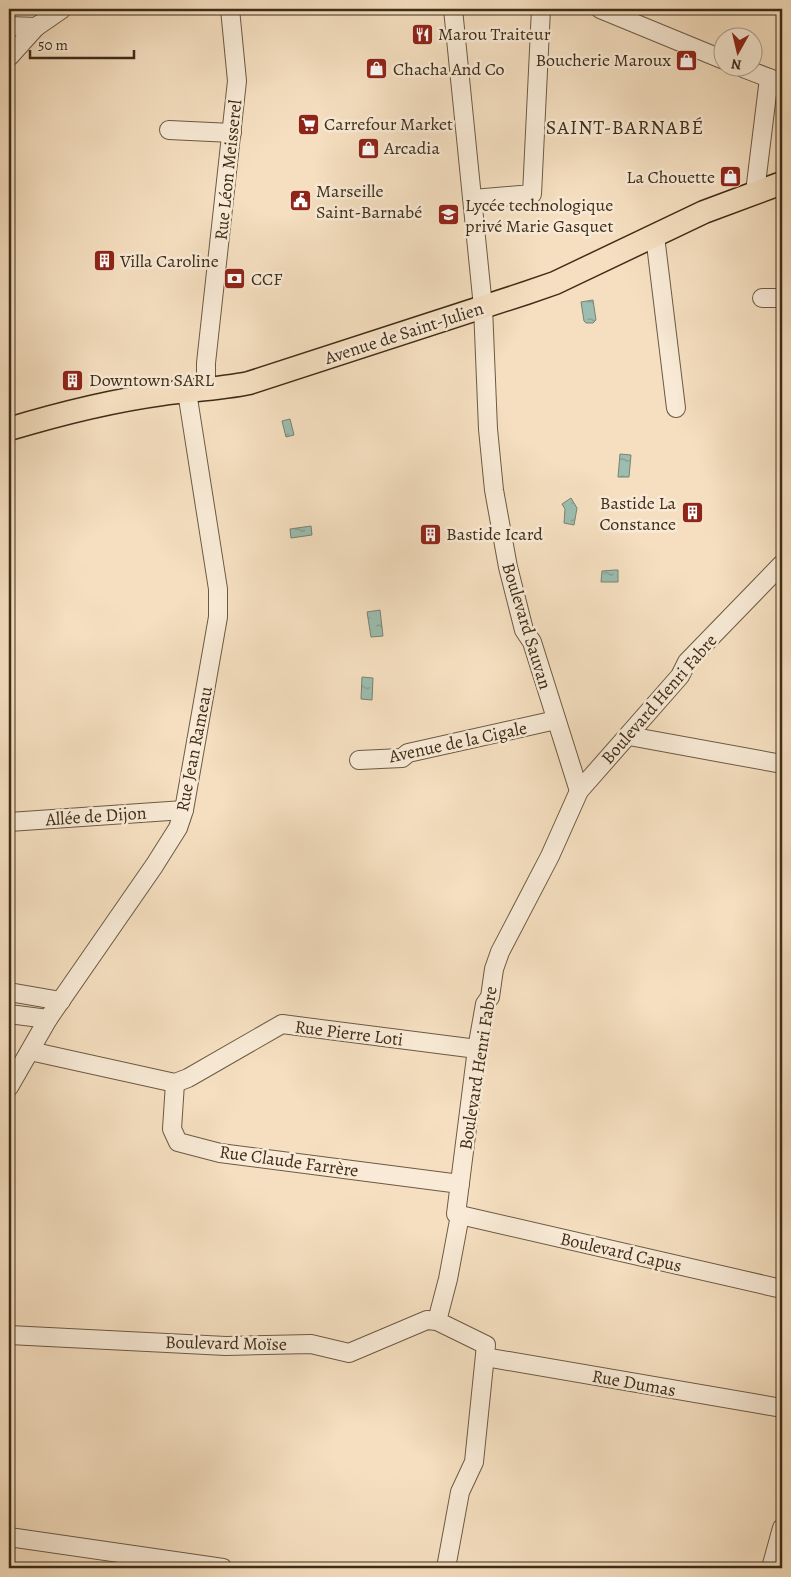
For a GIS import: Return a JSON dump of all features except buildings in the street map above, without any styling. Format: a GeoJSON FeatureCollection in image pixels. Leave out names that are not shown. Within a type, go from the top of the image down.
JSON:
{"type":"FeatureCollection","features":[{"type":"Feature","properties":{"kind":"main road","name":"Avenue de Saint-Julien"},"geometry":{"type":"LineString","coordinates":[[9,429],[49,417],[109,403],[249,383],[555,283],[704,212],[782,183]]}},
{"type":"Feature","properties":{"kind":"street"},"geometry":{"type":"LineString","coordinates":[[9,57],[36,27],[62,9]]}},
{"type":"Feature","properties":{"kind":"street","name":"Rue Léon Meisserel"},"geometry":{"type":"LineString","coordinates":[[197,391],[206,364],[237,81],[230,9]]}},
{"type":"Feature","properties":{"kind":"street","name":"Boulevard Sauvan"},"geometry":{"type":"LineString","coordinates":[[453,9],[483,307],[488,429],[498,517],[524,630],[532,642],[579,791]]}},
{"type":"Feature","properties":{"kind":"street"},"geometry":{"type":"LineString","coordinates":[[473,199],[532,194],[541,9]]}},
{"type":"Feature","properties":{"kind":"street"},"geometry":{"type":"LineString","coordinates":[[600,9],[714,56]]}},
{"type":"Feature","properties":{"kind":"street"},"geometry":{"type":"LineString","coordinates":[[9,26],[36,27]]}},
{"type":"Feature","properties":{"kind":"street"},"geometry":{"type":"LineString","coordinates":[[755,192],[776,81],[764,76]]}},
{"type":"Feature","properties":{"kind":"street"},"geometry":{"type":"LineString","coordinates":[[169,130],[232,133]]}},
{"type":"Feature","properties":{"kind":"street"},"geometry":{"type":"LineString","coordinates":[[655,236],[676,408]]}},
{"type":"Feature","properties":{"kind":"street"},"geometry":{"type":"LineString","coordinates":[[762,298],[782,298]]}},
{"type":"Feature","properties":{"kind":"street","name":"Rue Jean Rameau"},"geometry":{"type":"LineString","coordinates":[[9,1087],[48,1019],[154,866],[178,828],[184,810],[218,617],[218,589],[197,391]]}},
{"type":"Feature","properties":{"kind":"street","name":"Boulevard Henri Fabre"},"geometry":{"type":"LineString","coordinates":[[437,1321],[448,1279],[460,1215],[456,1214],[477,1049],[485,1004],[490,997],[494,969],[500,952],[550,856],[579,791],[680,676],[687,662],[782,564]]}},
{"type":"Feature","properties":{"kind":"street","name":"Avenue de la Cigale"},"geometry":{"type":"LineString","coordinates":[[359,760],[402,758],[408,753],[556,720]]}},
{"type":"Feature","properties":{"kind":"street"},"geometry":{"type":"LineString","coordinates":[[629,736],[782,764]]}},
{"type":"Feature","properties":{"kind":"street","name":"Allée de Dijon"},"geometry":{"type":"LineString","coordinates":[[9,822],[184,810]]}},
{"type":"Feature","properties":{"kind":"street"},"geometry":{"type":"LineString","coordinates":[[9,992],[61,1001]]}},
{"type":"Feature","properties":{"kind":"street"},"geometry":{"type":"LineString","coordinates":[[9,1014],[48,1019]]}},
{"type":"Feature","properties":{"kind":"street","name":"Rue Pierre Loti"},"geometry":{"type":"LineString","coordinates":[[175,1083],[188,1078],[282,1024],[477,1049]]}},
{"type":"Feature","properties":{"kind":"street"},"geometry":{"type":"LineString","coordinates":[[30,1051],[175,1083]]}},
{"type":"Feature","properties":{"kind":"street","name":"Rue Claude Farrère"},"geometry":{"type":"LineString","coordinates":[[175,1083],[172,1129],[178,1142],[220,1153],[460,1184]]}},
{"type":"Feature","properties":{"kind":"street","name":"Boulevard Capus"},"geometry":{"type":"LineString","coordinates":[[460,1215],[782,1289]]}},
{"type":"Feature","properties":{"kind":"street","name":"Boulevard Moïse"},"geometry":{"type":"LineString","coordinates":[[9,1335],[226,1346],[312,1344],[350,1353],[427,1320],[437,1321]]}},
{"type":"Feature","properties":{"kind":"street"},"geometry":{"type":"LineString","coordinates":[[437,1321],[486,1345],[474,1462],[460,1492],[446,1568]]}},
{"type":"Feature","properties":{"kind":"street","name":"Rue Dumas"},"geometry":{"type":"LineString","coordinates":[[485,1358],[782,1408]]}},
{"type":"Feature","properties":{"kind":"street"},"geometry":{"type":"LineString","coordinates":[[771,1568],[782,1528]]}},
{"type":"Feature","properties":{"kind":"street"},"geometry":{"type":"LineString","coordinates":[[9,1537],[131,1562],[223,1568]]}},
{"type":"Feature","properties":{"kind":"water"},"geometry":{"type":"Polygon","coordinates":[[[593,300],[596,320],[593,323],[586,323],[581,302],[593,300]]]}},
{"type":"Feature","properties":{"kind":"water"},"geometry":{"type":"Polygon","coordinates":[[[290,419],[294,435],[286,437],[282,421],[290,419]]]}},
{"type":"Feature","properties":{"kind":"water"},"geometry":{"type":"Polygon","coordinates":[[[620,454],[631,455],[629,477],[618,477],[620,454]]]}},
{"type":"Feature","properties":{"kind":"water"},"geometry":{"type":"Polygon","coordinates":[[[571,498],[577,508],[574,525],[564,523],[565,509],[562,504],[571,498]]]}},
{"type":"Feature","properties":{"kind":"water"},"geometry":{"type":"Polygon","coordinates":[[[311,526],[312,535],[291,538],[290,529],[311,526]]]}},
{"type":"Feature","properties":{"kind":"water"},"geometry":{"type":"Polygon","coordinates":[[[618,570],[618,582],[601,582],[602,571],[618,570]]]}},
{"type":"Feature","properties":{"kind":"water"},"geometry":{"type":"Polygon","coordinates":[[[380,610],[383,636],[371,637],[367,612],[380,610]]]}},
{"type":"Feature","properties":{"kind":"water"},"geometry":{"type":"Polygon","coordinates":[[[362,677],[373,678],[372,700],[361,699],[362,677]]]}},
{"type":"Feature","properties":{"kind":"place","name":"Marou Traiteur"},"geometry":{"type":"Point","coordinates":[422,34]}},
{"type":"Feature","properties":{"kind":"place","name":"Boucherie Maroux"},"geometry":{"type":"Point","coordinates":[687,60]}},
{"type":"Feature","properties":{"kind":"place","name":"Chacha And Co"},"geometry":{"type":"Point","coordinates":[377,69]}},
{"type":"Feature","properties":{"kind":"place","name":"Carrefour Market"},"geometry":{"type":"Point","coordinates":[308,124]}},
{"type":"Feature","properties":{"kind":"place","name":"Arcadia"},"geometry":{"type":"Point","coordinates":[368,148]}},
{"type":"Feature","properties":{"kind":"place","name":"La Chouette"},"geometry":{"type":"Point","coordinates":[731,177]}},
{"type":"Feature","properties":{"kind":"place","name":"Marseille Saint-Barnabé"},"geometry":{"type":"Point","coordinates":[300,201]}},
{"type":"Feature","properties":{"kind":"place","name":"Lycée technologique privé Marie Gasquet"},"geometry":{"type":"Point","coordinates":[449,215]}},
{"type":"Feature","properties":{"kind":"place","name":"Villa Caroline"},"geometry":{"type":"Point","coordinates":[104,261]}},
{"type":"Feature","properties":{"kind":"place","name":"CCF"},"geometry":{"type":"Point","coordinates":[235,279]}},
{"type":"Feature","properties":{"kind":"place","name":"Downtown SARL"},"geometry":{"type":"Point","coordinates":[73,380]}},
{"type":"Feature","properties":{"kind":"place","name":"Bastide La Constance"},"geometry":{"type":"Point","coordinates":[692,513]}},
{"type":"Feature","properties":{"kind":"place","name":"Bastide Icard"},"geometry":{"type":"Point","coordinates":[430,534]}},
{"type":"Feature","properties":{"kind":"district","name":"SAINT-BARNABÉ"},"geometry":{"type":"Point","coordinates":[625,127]}}]}
